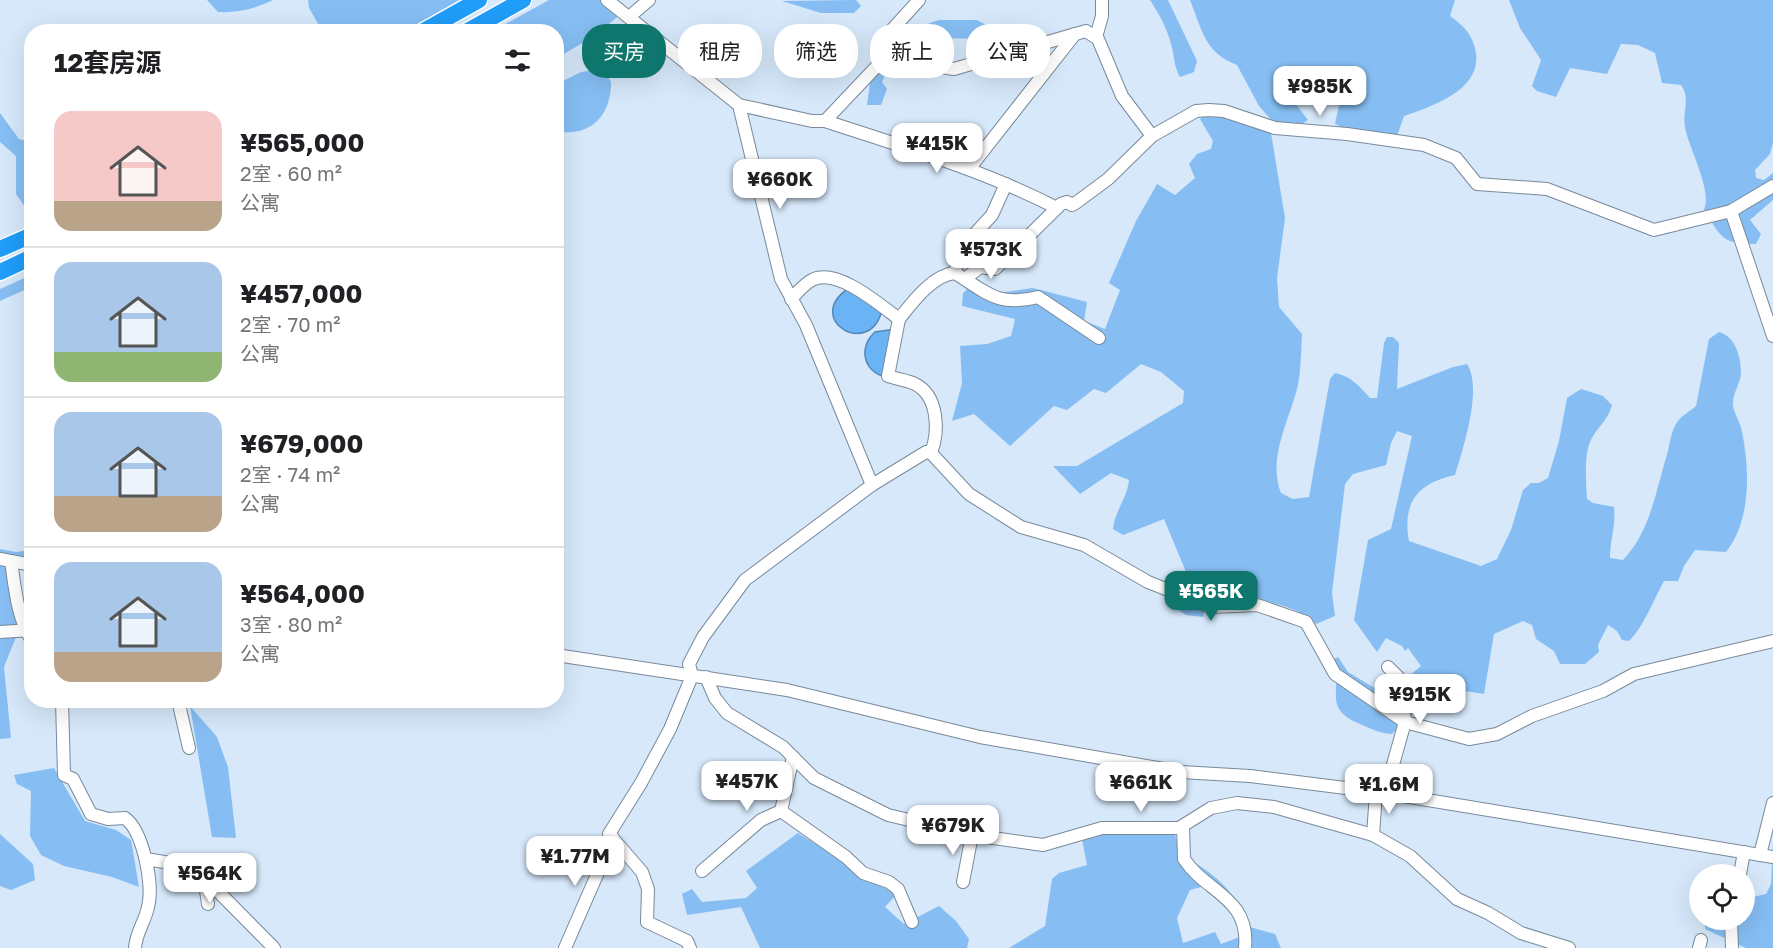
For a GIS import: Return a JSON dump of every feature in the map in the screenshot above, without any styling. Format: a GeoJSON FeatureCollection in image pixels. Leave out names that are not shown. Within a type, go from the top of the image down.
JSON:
{"type":"FeatureCollection","features":[{"type":"Feature","properties":{"kind":"highway"},"geometry":{"type":"LineString","coordinates":[[436,24],[479,0]]}},
{"type":"Feature","properties":{"kind":"highway"},"geometry":{"type":"LineString","coordinates":[[480,24],[523,0]]}},
{"type":"Feature","properties":{"kind":"highway"},"geometry":{"type":"LineString","coordinates":[[0,249],[24,238]]}},
{"type":"Feature","properties":{"kind":"highway"},"geometry":{"type":"LineString","coordinates":[[0,272],[24,261]]}},
{"type":"Feature","properties":{"kind":"street"},"geometry":{"type":"LineString","coordinates":[[607,0],[739,105],[812,121],[825,121],[969,169],[1057,208]]}},
{"type":"Feature","properties":{"kind":"street"},"geometry":{"type":"LineString","coordinates":[[629,17],[649,0]]}},
{"type":"Feature","properties":{"kind":"street"},"geometry":{"type":"LineString","coordinates":[[897,24],[919,0]]}},
{"type":"Feature","properties":{"kind":"street"},"geometry":{"type":"LineString","coordinates":[[1096,37],[1102,16],[1102,0]]}},
{"type":"Feature","properties":{"kind":"street"},"geometry":{"type":"LineString","coordinates":[[954,69],[1027,50],[1086,31],[1096,37],[1122,96],[1152,136]]}},
{"type":"Feature","properties":{"kind":"street"},"geometry":{"type":"LineString","coordinates":[[969,169],[1076,33]]}},
{"type":"Feature","properties":{"kind":"street"},"geometry":{"type":"LineString","coordinates":[[825,121],[870,73]]}},
{"type":"Feature","properties":{"kind":"street"},"geometry":{"type":"LineString","coordinates":[[739,105],[781,279],[806,325],[872,485]]}},
{"type":"Feature","properties":{"kind":"street"},"geometry":{"type":"LineString","coordinates":[[931,453],[937,438],[934,411],[928,395],[914,383],[888,376],[899,319],[915,298],[945,275],[960,276],[980,267],[995,269],[1057,208],[1067,202],[1072,205],[1108,179],[1152,136],[1196,111],[1224,111],[1275,128],[1347,134],[1424,145],[1456,158],[1477,184],[1547,189],[1654,230],[1731,210],[1773,186]]}},
{"type":"Feature","properties":{"kind":"street"},"geometry":{"type":"LineString","coordinates":[[960,276],[960,250],[992,215],[1006,184]]}},
{"type":"Feature","properties":{"kind":"street"},"geometry":{"type":"LineString","coordinates":[[1731,210],[1773,336]]}},
{"type":"Feature","properties":{"kind":"street"},"geometry":{"type":"LineString","coordinates":[[960,276],[995,298],[1008,301],[1038,297],[1100,338]]}},
{"type":"Feature","properties":{"kind":"street"},"geometry":{"type":"LineString","coordinates":[[791,299],[811,280],[829,279],[862,291],[899,319]]}},
{"type":"Feature","properties":{"kind":"street"},"geometry":{"type":"LineString","coordinates":[[690,948],[687,941],[647,922],[648,889],[642,872],[609,834],[641,783],[670,729],[692,676],[689,664],[703,637],[745,580],[872,485],[926,452],[931,453],[969,494],[1021,527],[1084,545],[1148,582],[1211,607],[1257,605],[1306,622],[1335,674],[1405,722],[1469,739],[1497,734],[1532,716],[1603,691],[1634,674],[1773,641]]}},
{"type":"Feature","properties":{"kind":"street"},"geometry":{"type":"LineString","coordinates":[[24,563],[6,560],[24,619]]}},
{"type":"Feature","properties":{"kind":"street"},"geometry":{"type":"LineString","coordinates":[[0,632],[24,634]]}},
{"type":"Feature","properties":{"kind":"street"},"geometry":{"type":"LineString","coordinates":[[564,656],[787,690],[980,736],[1181,772],[1250,776],[1380,793],[1767,856],[1773,803]]}},
{"type":"Feature","properties":{"kind":"street"},"geometry":{"type":"LineString","coordinates":[[1373,835],[1380,793],[1405,722],[1401,680],[1388,667]]}},
{"type":"Feature","properties":{"kind":"street"},"geometry":{"type":"LineString","coordinates":[[706,677],[715,698],[727,713],[783,747],[814,778],[888,815],[972,835],[1042,845],[1102,828],[1183,826],[1210,808],[1237,803],[1274,807],[1373,835],[1410,856],[1457,899],[1488,913],[1521,933],[1569,948]]}},
{"type":"Feature","properties":{"kind":"street"},"geometry":{"type":"LineString","coordinates":[[63,708],[64,775],[73,779],[91,814],[108,819],[125,818],[131,822],[146,859],[148,908],[138,928],[135,948]]}},
{"type":"Feature","properties":{"kind":"street"},"geometry":{"type":"LineString","coordinates":[[180,708],[189,748]]}},
{"type":"Feature","properties":{"kind":"street"},"geometry":{"type":"LineString","coordinates":[[781,811],[793,756]]}},
{"type":"Feature","properties":{"kind":"street"},"geometry":{"type":"LineString","coordinates":[[702,871],[761,820],[781,811]]}},
{"type":"Feature","properties":{"kind":"street"},"geometry":{"type":"LineString","coordinates":[[781,811],[846,857],[863,873],[890,882],[898,889],[912,922]]}},
{"type":"Feature","properties":{"kind":"street"},"geometry":{"type":"LineString","coordinates":[[1183,826],[1184,859],[1237,908],[1246,937],[1245,948]]}},
{"type":"Feature","properties":{"kind":"street"},"geometry":{"type":"LineString","coordinates":[[963,882],[972,835]]}},
{"type":"Feature","properties":{"kind":"street"},"geometry":{"type":"LineString","coordinates":[[566,948],[613,838]]}},
{"type":"Feature","properties":{"kind":"street"},"geometry":{"type":"LineString","coordinates":[[1742,864],[1744,852]]}},
{"type":"Feature","properties":{"kind":"street"},"geometry":{"type":"LineString","coordinates":[[146,859],[194,867],[274,948]]}},
{"type":"Feature","properties":{"kind":"street"},"geometry":{"type":"LineString","coordinates":[[204,877],[208,904]]}},
{"type":"Feature","properties":{"kind":"street"},"geometry":{"type":"LineString","coordinates":[[1731,930],[1732,948]]}},
{"type":"Feature","properties":{"kind":"shaded area"},"geometry":{"type":"Polygon","coordinates":[[[207,0],[273,0],[246,10],[218,12],[207,0]]]}},
{"type":"Feature","properties":{"kind":"shaded area"},"geometry":{"type":"Polygon","coordinates":[[[308,0],[464,0],[421,24],[318,24],[309,8],[308,0]]]}},
{"type":"Feature","properties":{"kind":"shaded area"},"geometry":{"type":"Polygon","coordinates":[[[549,0],[601,0],[600,2],[617,17],[609,24],[582,24],[582,43],[564,54],[564,24],[506,24],[549,0]]]}},
{"type":"Feature","properties":{"kind":"shaded area"},"geometry":{"type":"Polygon","coordinates":[[[856,0],[861,6],[854,13],[821,13],[782,1],[856,0]]]}},
{"type":"Feature","properties":{"kind":"shaded area"},"geometry":{"type":"Polygon","coordinates":[[[1150,0],[1168,0],[1197,61],[1194,72],[1180,77],[1167,32],[1150,0]]]}},
{"type":"Feature","properties":{"kind":"shaded area"},"geometry":{"type":"Polygon","coordinates":[[[1190,0],[1455,0],[1450,16],[1464,27],[1470,36],[1475,47],[1476,66],[1471,77],[1453,95],[1404,116],[1397,136],[1345,129],[1335,124],[1341,96],[1326,86],[1301,83],[1279,73],[1279,82],[1308,120],[1302,124],[1273,122],[1259,106],[1237,65],[1226,60],[1211,47],[1190,0]]]}},
{"type":"Feature","properties":{"kind":"shaded area"},"geometry":{"type":"Polygon","coordinates":[[[1509,0],[1773,0],[1773,143],[1770,154],[1755,170],[1756,178],[1764,180],[1773,173],[1773,200],[1750,220],[1761,234],[1756,244],[1736,242],[1724,237],[1704,209],[1706,201],[1703,181],[1685,127],[1684,90],[1681,85],[1662,83],[1655,53],[1638,45],[1621,44],[1607,74],[1570,68],[1556,97],[1537,91],[1532,86],[1541,60],[1520,28],[1509,0]]]}},
{"type":"Feature","properties":{"kind":"shaded area"},"geometry":{"type":"Polygon","coordinates":[[[939,20],[977,20],[984,24],[966,24],[966,39],[954,38],[954,24],[929,24],[939,20]]]}},
{"type":"Feature","properties":{"kind":"shaded area"},"geometry":{"type":"Polygon","coordinates":[[[582,72],[582,78],[609,78],[611,82],[608,103],[604,112],[591,126],[583,130],[564,132],[564,80],[582,72]]]}},
{"type":"Feature","properties":{"kind":"shaded area"},"geometry":{"type":"Polygon","coordinates":[[[871,78],[884,78],[882,82],[887,89],[881,105],[867,105],[871,78]]]}},
{"type":"Feature","properties":{"kind":"shaded area"},"geometry":{"type":"Polygon","coordinates":[[[0,113],[19,139],[24,140],[24,206],[16,194],[16,156],[0,142],[0,113]]]}},
{"type":"Feature","properties":{"kind":"shaded area"},"geometry":{"type":"Polygon","coordinates":[[[1206,114],[1237,120],[1271,133],[1285,218],[1277,278],[1279,307],[1302,334],[1298,385],[1278,452],[1277,480],[1281,493],[1293,499],[1309,497],[1330,379],[1335,373],[1346,376],[1370,398],[1377,398],[1384,343],[1387,337],[1393,337],[1399,343],[1397,389],[1453,367],[1467,364],[1473,388],[1470,419],[1455,475],[1431,483],[1416,496],[1408,515],[1409,541],[1481,566],[1497,559],[1511,530],[1523,490],[1531,483],[1539,483],[1548,478],[1559,441],[1567,398],[1581,389],[1603,396],[1612,405],[1608,416],[1588,448],[1587,499],[1593,503],[1614,507],[1610,558],[1623,560],[1632,549],[1646,523],[1674,427],[1696,406],[1709,339],[1719,332],[1730,338],[1740,361],[1741,374],[1733,405],[1745,447],[1747,478],[1740,526],[1726,552],[1695,550],[1684,566],[1678,581],[1664,581],[1644,621],[1629,641],[1622,640],[1617,631],[1608,625],[1598,645],[1599,652],[1585,664],[1560,664],[1554,651],[1536,639],[1532,625],[1523,621],[1494,634],[1484,694],[1428,685],[1424,710],[1415,711],[1392,734],[1368,728],[1348,718],[1341,711],[1337,704],[1332,660],[1338,657],[1348,672],[1386,695],[1421,666],[1408,648],[1405,651],[1402,646],[1386,638],[1377,652],[1354,620],[1368,540],[1391,529],[1412,436],[1397,431],[1391,443],[1386,465],[1353,474],[1345,484],[1332,593],[1335,616],[1316,624],[1295,610],[1260,599],[1251,591],[1241,572],[1223,574],[1210,587],[1203,617],[1186,615],[1165,601],[1173,586],[1186,572],[1164,519],[1123,535],[1113,529],[1129,480],[1111,473],[1080,494],[1053,466],[1077,466],[1183,403],[1184,391],[1161,372],[1141,364],[1106,393],[1094,389],[1067,410],[1054,406],[1010,446],[974,414],[952,421],[962,383],[960,346],[987,344],[1011,336],[1015,319],[962,306],[963,293],[978,279],[998,293],[1033,288],[1087,302],[1084,321],[1105,329],[1120,290],[1109,283],[1136,221],[1157,184],[1175,195],[1195,178],[1189,164],[1197,154],[1211,149],[1213,141],[1200,119],[1206,114]]]}},
{"type":"Feature","properties":{"kind":"shaded area"},"geometry":{"type":"Polygon","coordinates":[[[24,278],[24,290],[0,301],[0,289],[24,278]]]}},
{"type":"Feature","properties":{"kind":"shaded area"},"geometry":{"type":"Polygon","coordinates":[[[849,288],[882,310],[875,325],[865,332],[854,333],[843,329],[836,322],[833,312],[836,300],[849,288]]]}},
{"type":"Feature","properties":{"kind":"shaded area"},"geometry":{"type":"Polygon","coordinates":[[[896,329],[886,377],[872,370],[868,365],[866,345],[875,332],[896,329]]]}},
{"type":"Feature","properties":{"kind":"shaded area"},"geometry":{"type":"Polygon","coordinates":[[[0,549],[24,551],[24,559],[0,554],[0,549]]]}},
{"type":"Feature","properties":{"kind":"shaded area"},"geometry":{"type":"Polygon","coordinates":[[[0,564],[7,565],[16,607],[16,637],[4,667],[11,738],[0,739],[0,564]]]}},
{"type":"Feature","properties":{"kind":"shaded area"},"geometry":{"type":"Polygon","coordinates":[[[190,708],[217,737],[228,767],[236,838],[212,837],[190,708]]]}},
{"type":"Feature","properties":{"kind":"shaded area"},"geometry":{"type":"Polygon","coordinates":[[[54,768],[85,821],[116,830],[131,840],[139,887],[112,877],[64,866],[41,855],[30,836],[31,791],[17,784],[14,775],[54,768]]]}},
{"type":"Feature","properties":{"kind":"shaded area"},"geometry":{"type":"Polygon","coordinates":[[[1097,832],[1175,834],[1180,854],[1213,875],[1233,896],[1239,905],[1205,886],[1190,890],[1177,918],[1183,943],[1215,932],[1221,944],[1248,934],[1246,926],[1275,934],[1281,948],[1009,948],[1045,926],[1052,879],[1059,873],[1087,865],[1082,839],[1097,832]]]}},
{"type":"Feature","properties":{"kind":"shaded area"},"geometry":{"type":"Polygon","coordinates":[[[798,833],[896,895],[885,907],[904,924],[939,906],[956,921],[969,939],[967,948],[760,948],[741,907],[687,915],[682,894],[692,889],[702,902],[746,898],[757,888],[746,871],[798,833]]]}},
{"type":"Feature","properties":{"kind":"shaded area"},"geometry":{"type":"Polygon","coordinates":[[[0,834],[33,864],[35,880],[11,890],[0,886],[0,834]]]}},
{"type":"Feature","properties":{"kind":"shaded area"},"geometry":{"type":"Polygon","coordinates":[[[1773,843],[1773,948],[1746,948],[1707,930],[1755,930],[1755,897],[1766,894],[1771,884],[1773,843]]]}}]}
